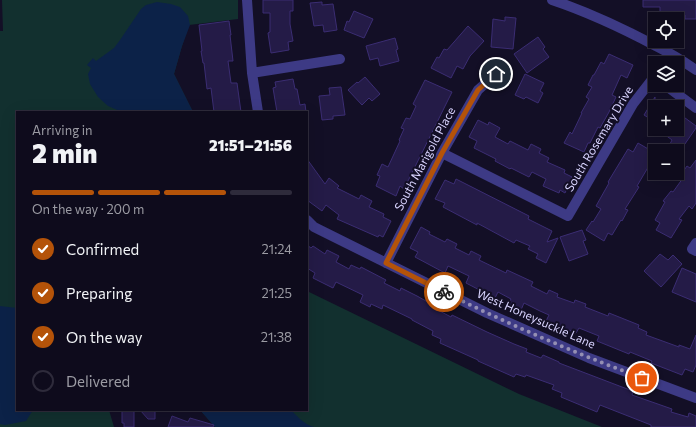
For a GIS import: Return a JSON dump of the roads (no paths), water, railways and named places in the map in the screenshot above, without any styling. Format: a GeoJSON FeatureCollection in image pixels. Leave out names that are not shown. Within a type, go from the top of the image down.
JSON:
{"type":"FeatureCollection","features":[{"type":"Feature","properties":{"kind":"street"},"geometry":{"type":"LineString","coordinates":[[247,0],[252,73],[258,111]]}},
{"type":"Feature","properties":{"kind":"street"},"geometry":{"type":"LineString","coordinates":[[552,0],[621,28],[669,53],[696,70]]}},
{"type":"Feature","properties":{"kind":"street"},"geometry":{"type":"LineString","coordinates":[[252,73],[340,59]]}},
{"type":"Feature","properties":{"kind":"street","name":"South Marigold Place"},"geometry":{"type":"LineString","coordinates":[[386,263],[442,153],[478,90],[496,74]]}},
{"type":"Feature","properties":{"kind":"street","name":"South Rosemary Drive"},"geometry":{"type":"LineString","coordinates":[[442,153],[568,216],[633,104],[648,86]]}},
{"type":"Feature","properties":{"kind":"street"},"geometry":{"type":"LineString","coordinates":[[674,92],[696,108]]}},
{"type":"Feature","properties":{"kind":"street","name":"West Honeysuckle Lane"},"geometry":{"type":"LineString","coordinates":[[308,221],[314,226],[487,313],[589,358],[696,398]]}},
{"type":"Feature","properties":{"kind":"water"},"geometry":{"type":"Polygon","coordinates":[[[157,2],[171,4],[180,7],[188,16],[190,25],[174,74],[192,111],[120,111],[108,106],[98,97],[90,84],[88,74],[91,68],[87,65],[93,58],[96,61],[114,48],[141,9],[146,5],[157,2]]]}},
{"type":"Feature","properties":{"kind":"water"},"geometry":{"type":"Polygon","coordinates":[[[0,306],[16,308],[16,411],[32,411],[26,421],[5,425],[0,424],[0,306]]]}},
{"type":"Feature","properties":{"kind":"water"},"geometry":{"type":"Polygon","coordinates":[[[201,411],[292,411],[305,423],[314,427],[215,427],[201,411]]]}}]}
